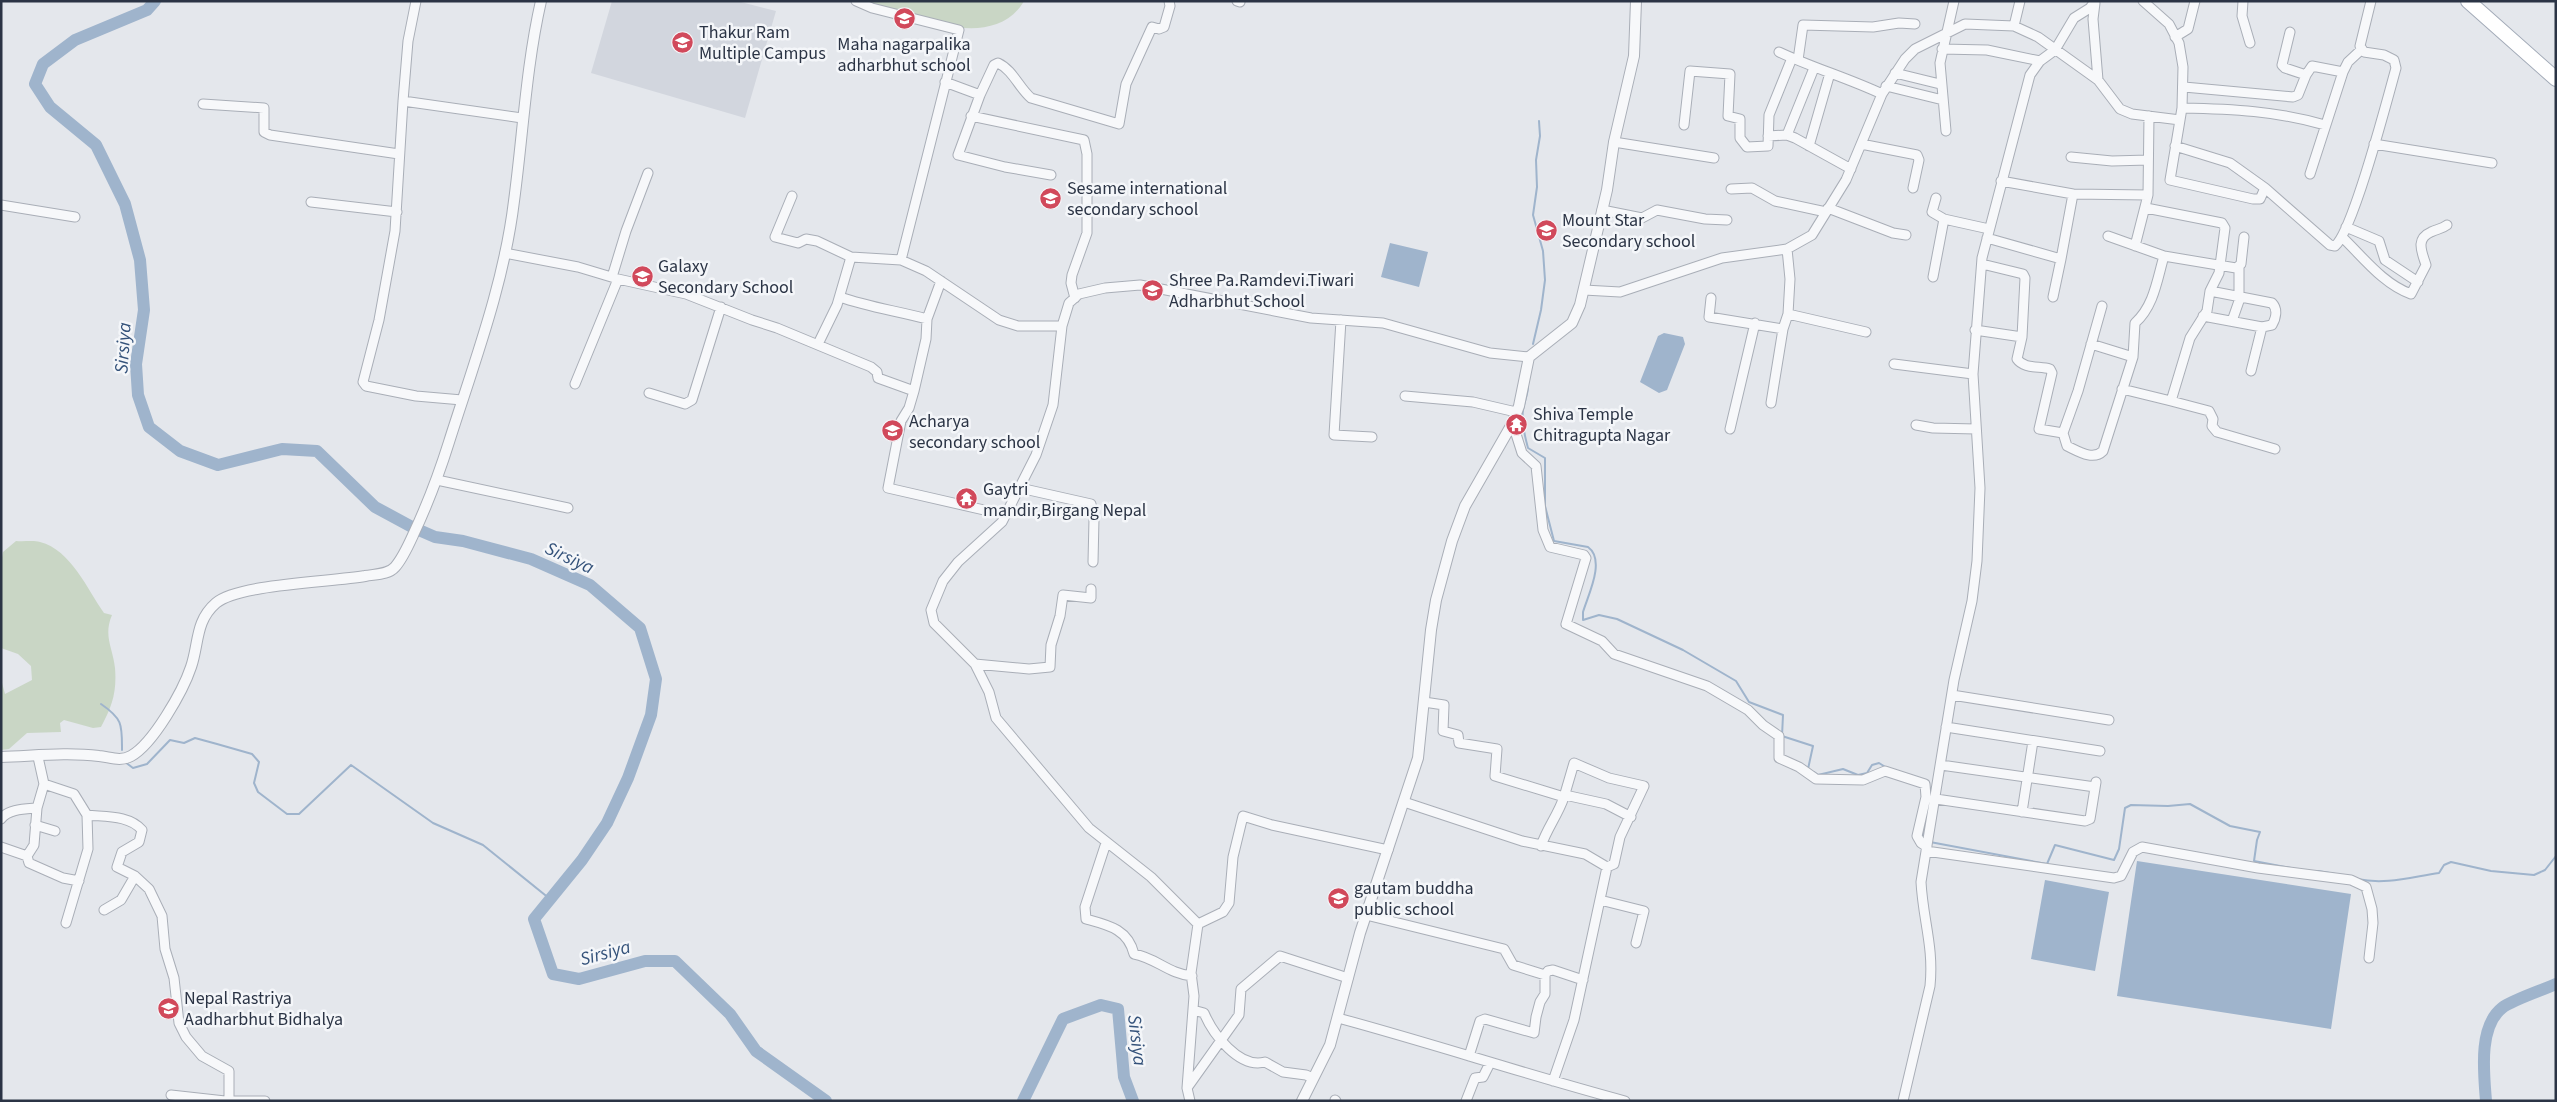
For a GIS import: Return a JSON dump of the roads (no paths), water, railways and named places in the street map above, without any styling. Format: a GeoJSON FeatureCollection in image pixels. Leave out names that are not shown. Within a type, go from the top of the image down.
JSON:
{"type":"FeatureCollection","features":[{"type":"Feature","properties":{"kind":"main road"},"geometry":{"type":"LineString","coordinates":[[2468,1],[2556,79]]}},
{"type":"Feature","properties":{"kind":"street"},"geometry":{"type":"LineString","coordinates":[[416,1],[408,41],[392,255],[379,320],[363,382],[366,386],[416,396],[462,400]]}},
{"type":"Feature","properties":{"kind":"street"},"geometry":{"type":"LineString","coordinates":[[1,757],[38,757],[56,753],[118,760],[132,756],[160,727],[192,664],[196,636],[203,617],[218,601],[253,589],[342,580],[388,572],[395,567],[407,547],[437,480],[483,337],[505,253],[514,202],[522,118],[533,36],[542,1]]}},
{"type":"Feature","properties":{"kind":"street"},"geometry":{"type":"LineString","coordinates":[[856,1],[872,8],[959,30],[902,260]]}},
{"type":"Feature","properties":{"kind":"street"},"geometry":{"type":"LineString","coordinates":[[1051,175],[1005,167],[958,155],[971,116],[994,66],[998,62],[1010,72],[1022,91],[1031,98],[1120,124],[1126,84],[1134,63],[1152,27],[1159,29],[1164,27],[1170,6],[1169,1]]}},
{"type":"Feature","properties":{"kind":"street"},"geometry":{"type":"LineString","coordinates":[[1302,1101],[1330,1046],[1366,915],[1418,758],[1436,600],[1452,541],[1465,506],[1510,427],[1516,412],[1529,356],[1572,323],[1584,290],[1602,210],[1614,142],[1634,56],[1636,1]]}},
{"type":"Feature","properties":{"kind":"street"},"geometry":{"type":"LineString","coordinates":[[1946,131],[1940,84],[1942,49],[1954,1]]}},
{"type":"Feature","properties":{"kind":"street"},"geometry":{"type":"LineString","coordinates":[[2014,26],[2020,1]]}},
{"type":"Feature","properties":{"kind":"street"},"geometry":{"type":"LineString","coordinates":[[1903,1101],[1930,986],[1932,967],[1930,939],[1922,892],[1927,844],[1936,799],[1946,727],[1972,601],[1977,560],[1980,488],[1973,374],[1975,330],[1982,264],[2001,181],[2030,75],[2040,61],[2055,50],[2074,18],[2090,8],[2095,1]]}},
{"type":"Feature","properties":{"kind":"street"},"geometry":{"type":"LineString","coordinates":[[2095,1],[2093,19],[2098,80]]}},
{"type":"Feature","properties":{"kind":"street"},"geometry":{"type":"LineString","coordinates":[[2144,1],[2169,24],[2175,37],[2183,67],[2182,108],[2169,177],[2171,181],[2253,199],[2260,199],[2265,188]]}},
{"type":"Feature","properties":{"kind":"street"},"geometry":{"type":"LineString","coordinates":[[2175,37],[2188,29],[2196,1]]}},
{"type":"Feature","properties":{"kind":"street"},"geometry":{"type":"LineString","coordinates":[[2243,1],[2242,16],[2250,43]]}},
{"type":"Feature","properties":{"kind":"street"},"geometry":{"type":"LineString","coordinates":[[2175,146],[2230,163],[2265,188],[2330,245],[2335,246],[2342,238],[2346,227],[2374,144],[2396,68],[2394,60],[2384,55],[2364,52],[2360,46],[2371,1]]}},
{"type":"Feature","properties":{"kind":"street"},"geometry":{"type":"LineString","coordinates":[[1684,125],[1690,71],[1730,74],[1728,116],[1740,119],[1740,138],[1747,147],[1768,146],[1769,115],[1795,59],[1803,25],[1873,27],[1899,23],[1915,24]]}},
{"type":"Feature","properties":{"kind":"street"},"geometry":{"type":"LineString","coordinates":[[1584,290],[1620,292],[1722,258],[1787,248],[1812,235],[1851,169],[1884,90],[1895,73],[1915,49],[1965,24],[2014,26],[2038,37],[2098,80],[2120,109],[2132,114],[2180,120]]}},
{"type":"Feature","properties":{"kind":"street"},"geometry":{"type":"LineString","coordinates":[[2290,32],[2282,65],[2284,68],[2306,75]]}},
{"type":"Feature","properties":{"kind":"street"},"geometry":{"type":"LineString","coordinates":[[1942,49],[1987,50],[2040,61]]}},
{"type":"Feature","properties":{"kind":"street"},"geometry":{"type":"LineString","coordinates":[[2310,174],[2343,72],[2348,62],[2362,49]]}},
{"type":"Feature","properties":{"kind":"street"},"geometry":{"type":"LineString","coordinates":[[1779,52],[1814,68],[1884,90],[1943,100]]}},
{"type":"Feature","properties":{"kind":"street"},"geometry":{"type":"LineString","coordinates":[[2184,87],[2293,97],[2298,95],[2312,66],[2343,72]]}},
{"type":"Feature","properties":{"kind":"street"},"geometry":{"type":"LineString","coordinates":[[1787,136],[1814,68]]}},
{"type":"Feature","properties":{"kind":"street"},"geometry":{"type":"LineString","coordinates":[[1809,146],[1830,73]]}},
{"type":"Feature","properties":{"kind":"street"},"geometry":{"type":"LineString","coordinates":[[1895,73],[1940,84]]}},
{"type":"Feature","properties":{"kind":"street"},"geometry":{"type":"LineString","coordinates":[[945,82],[980,95]]}},
{"type":"Feature","properties":{"kind":"street"},"geometry":{"type":"LineString","coordinates":[[403,101],[522,118]]}},
{"type":"Feature","properties":{"kind":"street"},"geometry":{"type":"LineString","coordinates":[[203,104],[264,108],[264,132],[270,135],[399,154]]}},
{"type":"Feature","properties":{"kind":"street"},"geometry":{"type":"LineString","coordinates":[[2182,108],[2246,109],[2279,113],[2325,125]]}},
{"type":"Feature","properties":{"kind":"street"},"geometry":{"type":"LineString","coordinates":[[971,116],[1084,140],[1088,170],[1087,233],[1072,275],[1071,283],[1075,298]]}},
{"type":"Feature","properties":{"kind":"street"},"geometry":{"type":"LineString","coordinates":[[2135,246],[2148,195],[2149,116]]}},
{"type":"Feature","properties":{"kind":"street"},"geometry":{"type":"LineString","coordinates":[[1768,136],[1787,136],[1851,169]]}},
{"type":"Feature","properties":{"kind":"street"},"geometry":{"type":"LineString","coordinates":[[1614,142],[1714,158]]}},
{"type":"Feature","properties":{"kind":"street"},"geometry":{"type":"LineString","coordinates":[[1861,144],[1919,157],[1913,188]]}},
{"type":"Feature","properties":{"kind":"street"},"geometry":{"type":"LineString","coordinates":[[2374,144],[2492,164]]}},
{"type":"Feature","properties":{"kind":"street"},"geometry":{"type":"LineString","coordinates":[[2071,157],[2112,161],[2148,160]]}},
{"type":"Feature","properties":{"kind":"street"},"geometry":{"type":"LineString","coordinates":[[575,384],[615,278],[626,232],[648,173]]}},
{"type":"Feature","properties":{"kind":"street"},"geometry":{"type":"LineString","coordinates":[[2001,181],[2073,194],[2148,195]]}},
{"type":"Feature","properties":{"kind":"street"},"geometry":{"type":"LineString","coordinates":[[1730,189],[1752,188],[1775,201],[1827,210],[1893,233],[1906,235]]}},
{"type":"Feature","properties":{"kind":"street"},"geometry":{"type":"LineString","coordinates":[[2053,297],[2073,194]]}},
{"type":"Feature","properties":{"kind":"street"},"geometry":{"type":"LineString","coordinates":[[792,196],[775,237],[798,243],[806,239],[817,241],[851,257],[902,260],[926,271],[999,320],[1018,326],[1062,326]]}},
{"type":"Feature","properties":{"kind":"street"},"geometry":{"type":"LineString","coordinates":[[1936,198],[1932,212],[1944,219],[2061,259]]}},
{"type":"Feature","properties":{"kind":"street"},"geometry":{"type":"LineString","coordinates":[[310,202],[396,212]]}},
{"type":"Feature","properties":{"kind":"street"},"geometry":{"type":"LineString","coordinates":[[1,205],[74,217]]}},
{"type":"Feature","properties":{"kind":"street"},"geometry":{"type":"LineString","coordinates":[[2146,208],[2222,223],[2225,236],[2219,273],[2210,291],[2209,304],[2190,338],[2171,400]]}},
{"type":"Feature","properties":{"kind":"street"},"geometry":{"type":"LineString","coordinates":[[1602,210],[1642,218],[1657,210],[1705,220],[1728,220]]}},
{"type":"Feature","properties":{"kind":"street"},"geometry":{"type":"LineString","coordinates":[[1933,277],[1944,219]]}},
{"type":"Feature","properties":{"kind":"street"},"geometry":{"type":"LineString","coordinates":[[2342,238],[2372,269],[2403,291],[2411,294],[2426,265],[2420,251],[2421,242],[2430,232],[2447,226]]}},
{"type":"Feature","properties":{"kind":"street"},"geometry":{"type":"LineString","coordinates":[[2346,227],[2378,241],[2386,260],[2418,282]]}},
{"type":"Feature","properties":{"kind":"street"},"geometry":{"type":"LineString","coordinates":[[2108,236],[2164,256],[2219,266],[2239,267]]}},
{"type":"Feature","properties":{"kind":"street"},"geometry":{"type":"LineString","coordinates":[[2232,321],[2239,296],[2239,267],[2244,237]]}},
{"type":"Feature","properties":{"kind":"street"},"geometry":{"type":"LineString","coordinates":[[1771,403],[1783,330],[1788,314],[1790,279],[1787,248]]}},
{"type":"Feature","properties":{"kind":"street"},"geometry":{"type":"LineString","coordinates":[[505,253],[570,266],[686,294],[818,344],[871,367],[877,372],[878,378],[914,391]]}},
{"type":"Feature","properties":{"kind":"street"},"geometry":{"type":"LineString","coordinates":[[2102,306],[2078,391],[2063,433],[2067,446],[2094,456],[2099,455],[2103,451],[2132,356],[2135,323],[2146,314],[2164,256]]}},
{"type":"Feature","properties":{"kind":"street"},"geometry":{"type":"LineString","coordinates":[[818,344],[840,296],[851,257]]}},
{"type":"Feature","properties":{"kind":"street"},"geometry":{"type":"LineString","coordinates":[[1982,264],[2022,274],[2025,278],[2022,337],[2017,359],[2025,366],[2050,368],[2052,373],[2039,429],[2063,433]]}},
{"type":"Feature","properties":{"kind":"street"},"geometry":{"type":"LineString","coordinates":[[941,281],[927,319],[926,339],[914,391],[901,422],[888,488],[1006,515]]}},
{"type":"Feature","properties":{"kind":"street"},"geometry":{"type":"LineString","coordinates":[[1190,1101],[1187,1088],[1193,1010],[1192,976],[1198,924],[1151,877],[1089,828],[996,718],[989,692],[975,664],[934,623],[931,610],[943,581],[958,562],[1002,522],[1036,455],[1051,412],[1059,364],[1062,326],[1069,303],[1079,294],[1105,288],[1140,285],[1311,318],[1382,324],[1490,353],[1529,356]]}},
{"type":"Feature","properties":{"kind":"street"},"geometry":{"type":"LineString","coordinates":[[2203,316],[2262,327],[2272,325],[2275,306],[2267,301],[2210,291]]}},
{"type":"Feature","properties":{"kind":"street"},"geometry":{"type":"LineString","coordinates":[[840,296],[863,306],[927,319]]}},
{"type":"Feature","properties":{"kind":"street"},"geometry":{"type":"LineString","coordinates":[[1711,298],[1709,317],[1755,323],[1783,330]]}},
{"type":"Feature","properties":{"kind":"street"},"geometry":{"type":"LineString","coordinates":[[649,393],[686,404],[692,400],[721,307]]}},
{"type":"Feature","properties":{"kind":"street"},"geometry":{"type":"LineString","coordinates":[[1788,314],[1866,332]]}},
{"type":"Feature","properties":{"kind":"street"},"geometry":{"type":"LineString","coordinates":[[1340,320],[1334,435],[1372,437]]}},
{"type":"Feature","properties":{"kind":"street"},"geometry":{"type":"LineString","coordinates":[[1730,429],[1755,323]]}},
{"type":"Feature","properties":{"kind":"street"},"geometry":{"type":"LineString","coordinates":[[2251,371],[2262,327]]}},
{"type":"Feature","properties":{"kind":"street"},"geometry":{"type":"LineString","coordinates":[[1975,330],[2022,337]]}},
{"type":"Feature","properties":{"kind":"street"},"geometry":{"type":"LineString","coordinates":[[2090,344],[2132,356]]}},
{"type":"Feature","properties":{"kind":"street"},"geometry":{"type":"LineString","coordinates":[[1894,364],[1973,374]]}},
{"type":"Feature","properties":{"kind":"street"},"geometry":{"type":"LineString","coordinates":[[2122,389],[2209,411],[2213,419],[2212,426],[2218,432],[2275,449]]}},
{"type":"Feature","properties":{"kind":"street"},"geometry":{"type":"LineString","coordinates":[[1405,396],[1473,402],[1516,412]]}},
{"type":"Feature","properties":{"kind":"street"},"geometry":{"type":"LineString","coordinates":[[1916,424],[1933,428],[1976,429]]}},
{"type":"Feature","properties":{"kind":"street"},"geometry":{"type":"LineString","coordinates":[[1510,427],[1516,434],[1520,450],[1536,466],[1543,530],[1550,547],[1584,555],[1586,558],[1566,624],[1602,641],[1614,654],[1707,686],[1748,710],[1763,725],[1779,736],[1779,758],[1781,761],[1799,767],[1816,779],[1862,780],[1885,771],[1925,784],[1926,797],[1917,836],[1921,843],[2114,878],[2121,876],[2133,852],[2142,847],[2258,868],[2351,880],[2366,888],[2372,908],[2373,923],[2368,958]]}},
{"type":"Feature","properties":{"kind":"street"},"geometry":{"type":"LineString","coordinates":[[437,480],[568,508]]}},
{"type":"Feature","properties":{"kind":"street"},"geometry":{"type":"LineString","coordinates":[[1020,488],[1091,504],[1094,519],[1093,562]]}},
{"type":"Feature","properties":{"kind":"street"},"geometry":{"type":"LineString","coordinates":[[975,664],[1028,669],[1050,667],[1051,646],[1060,616],[1063,595],[1091,598],[1091,589]]}},
{"type":"Feature","properties":{"kind":"street"},"geometry":{"type":"LineString","coordinates":[[1952,695],[2109,720]]}},
{"type":"Feature","properties":{"kind":"street"},"geometry":{"type":"LineString","coordinates":[[1424,702],[1444,705],[1443,731],[1458,735],[1459,743],[1497,749],[1495,776],[1564,796],[1606,804],[1631,817]]}},
{"type":"Feature","properties":{"kind":"street"},"geometry":{"type":"LineString","coordinates":[[1946,727],[2100,751]]}},
{"type":"Feature","properties":{"kind":"street"},"geometry":{"type":"LineString","coordinates":[[2022,812],[2033,741]]}},
{"type":"Feature","properties":{"kind":"street"},"geometry":{"type":"LineString","coordinates":[[38,757],[44,784],[36,808],[34,845],[27,856],[29,863],[63,878],[79,881]]}},
{"type":"Feature","properties":{"kind":"street"},"geometry":{"type":"LineString","coordinates":[[1541,846],[1546,831],[1559,811],[1574,764],[1609,778],[1644,786],[1620,837],[1614,864],[1607,867]]}},
{"type":"Feature","properties":{"kind":"street"},"geometry":{"type":"LineString","coordinates":[[1936,799],[2085,821],[2090,819],[2096,785],[2028,778],[1941,765]]}},
{"type":"Feature","properties":{"kind":"street"},"geometry":{"type":"LineString","coordinates":[[44,784],[74,794],[87,815],[88,849],[66,923]]}},
{"type":"Feature","properties":{"kind":"street"},"geometry":{"type":"LineString","coordinates":[[1404,802],[1541,846],[1585,854],[1607,867]]}},
{"type":"Feature","properties":{"kind":"street"},"geometry":{"type":"LineString","coordinates":[[1,819],[4,814],[13,811],[36,808]]}},
{"type":"Feature","properties":{"kind":"street"},"geometry":{"type":"LineString","coordinates":[[87,815],[126,819],[137,824],[142,830],[139,842],[122,852],[117,867],[135,876],[149,889],[162,916],[165,949],[174,978],[179,1023],[186,1037],[202,1056],[229,1071],[231,1101],[265,1101]]}},
{"type":"Feature","properties":{"kind":"street"},"geometry":{"type":"LineString","coordinates":[[1198,924],[1223,912],[1229,903],[1233,858],[1243,816],[1272,825],[1388,850]]}},
{"type":"Feature","properties":{"kind":"street"},"geometry":{"type":"LineString","coordinates":[[35,825],[55,831]]}},
{"type":"Feature","properties":{"kind":"street"},"geometry":{"type":"LineString","coordinates":[[1106,843],[1085,907],[1086,919],[1112,926],[1131,943],[1134,954],[1153,959],[1178,975],[1192,976]]}},
{"type":"Feature","properties":{"kind":"street"},"geometry":{"type":"LineString","coordinates":[[1,847],[27,856]]}},
{"type":"Feature","properties":{"kind":"street"},"geometry":{"type":"LineString","coordinates":[[1552,1081],[1574,1020],[1607,867]]}},
{"type":"Feature","properties":{"kind":"street"},"geometry":{"type":"LineString","coordinates":[[104,910],[121,900],[135,876]]}},
{"type":"Feature","properties":{"kind":"street"},"geometry":{"type":"LineString","coordinates":[[1600,900],[1644,911],[1636,942]]}},
{"type":"Feature","properties":{"kind":"street"},"geometry":{"type":"LineString","coordinates":[[1366,915],[1504,949],[1513,965],[1545,975]]}},
{"type":"Feature","properties":{"kind":"street"},"geometry":{"type":"LineString","coordinates":[[1187,1088],[1239,1015],[1241,989],[1280,956],[1348,978]]}},
{"type":"Feature","properties":{"kind":"street"},"geometry":{"type":"LineString","coordinates":[[1469,1056],[1480,1021],[1485,1019],[1534,1033],[1540,1002],[1545,994],[1545,975],[1548,971],[1553,970],[1583,980]]}},
{"type":"Feature","properties":{"kind":"street"},"geometry":{"type":"LineString","coordinates":[[1193,1010],[1204,1013],[1220,1041],[1248,1062],[1256,1064],[1265,1062],[1284,1072],[1306,1075],[1313,1078]]}},
{"type":"Feature","properties":{"kind":"street"},"geometry":{"type":"LineString","coordinates":[[1338,1018],[1625,1101]]}},
{"type":"Feature","properties":{"kind":"street"},"geometry":{"type":"LineString","coordinates":[[1466,1101],[1475,1078],[1483,1077],[1490,1063]]}},
{"type":"Feature","properties":{"kind":"street"},"geometry":{"type":"LineString","coordinates":[[171,1095],[225,1101]]}},
{"type":"Feature","properties":{"kind":"water"},"geometry":{"type":"Polygon","coordinates":[[[1390,243],[1428,252],[1419,287],[1381,277],[1390,243]]]}},
{"type":"Feature","properties":{"kind":"water"},"geometry":{"type":"Polygon","coordinates":[[[1664,333],[1683,337],[1685,344],[1667,390],[1659,393],[1640,382],[1658,336],[1664,333]]]}},
{"type":"Feature","properties":{"kind":"water"},"geometry":{"type":"Polygon","coordinates":[[[2137,861],[2351,894],[2331,1029],[2117,996],[2137,861]]]}},
{"type":"Feature","properties":{"kind":"water"},"geometry":{"type":"Polygon","coordinates":[[[2045,880],[2109,892],[2095,971],[2031,959],[2045,880]]]}},
{"type":"Feature","properties":{"kind":"waterway","name":"Sirsiya"},"geometry":{"type":"LineString","coordinates":[[155,1],[147,10],[75,40],[43,64],[35,84],[50,107],[96,145],[125,204],[140,260],[144,310],[136,364],[138,395],[149,427],[180,451],[218,465],[282,449],[317,451],[375,507],[435,537],[463,541],[531,559],[590,585],[640,628],[656,679],[651,715],[628,778],[607,823],[582,860],[534,919],[553,974],[579,979],[645,961],[675,961],[730,1014],[756,1051],[826,1101]]}},
{"type":"Feature","properties":{"kind":"waterway"},"geometry":{"type":"LineString","coordinates":[[1533,344],[1541,310],[1545,280],[1543,251],[1533,215],[1537,187],[1536,160],[1540,136],[1539,121]]}},
{"type":"Feature","properties":{"kind":"waterway"},"geometry":{"type":"LineString","coordinates":[[1528,386],[1523,415],[1524,429],[1528,448],[1545,458],[1545,506],[1554,541],[1588,547],[1596,560],[1596,569],[1583,612],[1583,620],[1599,615],[1617,619],[1683,650],[1736,681],[1749,702],[1783,715],[1782,736],[1813,746],[1808,769]]}},
{"type":"Feature","properties":{"kind":"waterway"},"geometry":{"type":"LineString","coordinates":[[101,704],[114,714],[120,723],[122,750]]}},
{"type":"Feature","properties":{"kind":"waterway"},"geometry":{"type":"LineString","coordinates":[[125,762],[133,768],[147,764],[170,740],[184,743],[195,738],[252,754],[259,762],[254,783],[258,792],[287,814],[299,814],[351,765],[433,823],[483,845],[550,899]]}},
{"type":"Feature","properties":{"kind":"waterway"},"geometry":{"type":"LineString","coordinates":[[1814,772],[1818,775],[1843,769],[1858,775],[1867,773],[1872,765],[1879,763],[1887,768]]}},
{"type":"Feature","properties":{"kind":"waterway"},"geometry":{"type":"LineString","coordinates":[[1922,838],[1931,797]]}},
{"type":"Feature","properties":{"kind":"waterway"},"geometry":{"type":"LineString","coordinates":[[1930,842],[2047,864],[2055,845],[2114,860],[2119,849],[2125,808],[2131,805],[2168,806],[2190,804],[2230,826],[2260,832],[2254,861],[2291,868]]}},
{"type":"Feature","properties":{"kind":"waterway"},"geometry":{"type":"LineString","coordinates":[[2357,879],[2388,881],[2439,873],[2444,865],[2451,862],[2491,871],[2534,875],[2545,870],[2556,856]]}},
{"type":"Feature","properties":{"kind":"waterway"},"geometry":{"type":"LineString","coordinates":[[2318,871],[2341,875]]}},
{"type":"Feature","properties":{"kind":"waterway","name":"Sirsiya"},"geometry":{"type":"LineString","coordinates":[[2486,1101],[2484,1052],[2489,1027],[2494,1016],[2502,1008],[2520,998],[2556,984]]}},
{"type":"Feature","properties":{"kind":"waterway","name":"Sirsiya"},"geometry":{"type":"LineString","coordinates":[[1023,1101],[1063,1019],[1101,1005],[1118,1009],[1124,1077],[1133,1101]]}},
{"type":"Feature","properties":{"kind":"place","name":"Maha nagarpalika adharbhut school"},"geometry":{"type":"Point","coordinates":[904,19]}},
{"type":"Feature","properties":{"kind":"place","name":"Thakur Ram Multiple Campus"},"geometry":{"type":"Point","coordinates":[683,42]}},
{"type":"Feature","properties":{"kind":"place","name":"Sesame international secondary school"},"geometry":{"type":"Point","coordinates":[1051,198]}},
{"type":"Feature","properties":{"kind":"place","name":"Mount Star Secondary school"},"geometry":{"type":"Point","coordinates":[1546,230]}},
{"type":"Feature","properties":{"kind":"place","name":"Galaxy Secondary School"},"geometry":{"type":"Point","coordinates":[642,276]}},
{"type":"Feature","properties":{"kind":"place","name":"Shree Pa.Ramdevi.Tiwari Adharbhut School"},"geometry":{"type":"Point","coordinates":[1153,290]}},
{"type":"Feature","properties":{"kind":"place","name":"Shiva Temple Chitragupta Nagar"},"geometry":{"type":"Point","coordinates":[1517,424]}},
{"type":"Feature","properties":{"kind":"place","name":"Acharya secondary school"},"geometry":{"type":"Point","coordinates":[893,431]}},
{"type":"Feature","properties":{"kind":"place","name":"Gaytri mandir,Birgang Nepal"},"geometry":{"type":"Point","coordinates":[967,499]}},
{"type":"Feature","properties":{"kind":"place","name":"gautam buddha public school"},"geometry":{"type":"Point","coordinates":[1338,898]}},
{"type":"Feature","properties":{"kind":"place","name":"Nepal Rastriya Aadharbhut Bidhalya"},"geometry":{"type":"Point","coordinates":[168,1008]}}]}
